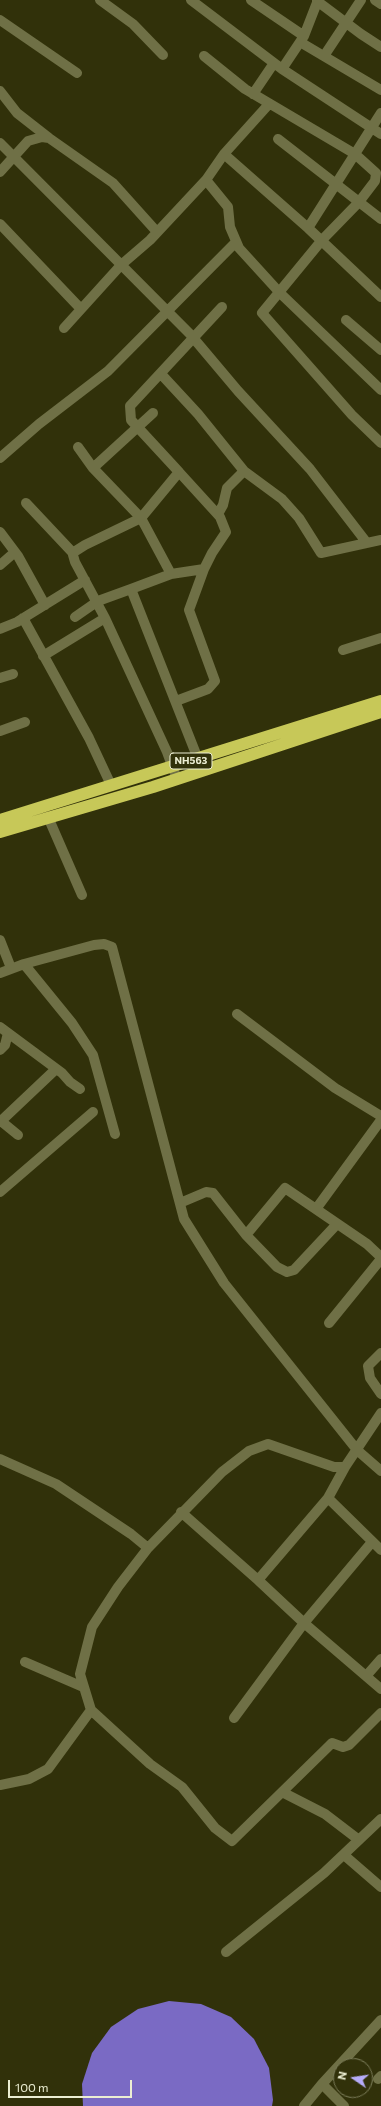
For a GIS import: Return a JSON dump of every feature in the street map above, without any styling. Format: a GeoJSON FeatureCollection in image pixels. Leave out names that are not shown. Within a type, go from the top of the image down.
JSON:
{"type":"FeatureCollection","features":[{"type":"Feature","properties":{"kind":"highway","name":"NH563"},"geometry":{"type":"LineString","coordinates":[[0,820],[381,701]]}},
{"type":"Feature","properties":{"kind":"highway","name":"NH563"},"geometry":{"type":"LineString","coordinates":[[0,832],[177,779],[381,712]]}},
{"type":"Feature","properties":{"kind":"street"},"geometry":{"type":"LineString","coordinates":[[100,0],[133,24],[163,55]]}},
{"type":"Feature","properties":{"kind":"street"},"geometry":{"type":"LineString","coordinates":[[191,0],[278,66],[371,130],[381,134]]}},
{"type":"Feature","properties":{"kind":"street"},"geometry":{"type":"LineString","coordinates":[[251,0],[324,56],[381,90]]}},
{"type":"Feature","properties":{"kind":"street"},"geometry":{"type":"LineString","coordinates":[[253,94],[302,39],[317,0],[346,23],[381,47]]}},
{"type":"Feature","properties":{"kind":"street"},"geometry":{"type":"LineString","coordinates":[[324,56],[361,0]]}},
{"type":"Feature","properties":{"kind":"street"},"geometry":{"type":"LineString","coordinates":[[375,0],[381,4]]}},
{"type":"Feature","properties":{"kind":"street"},"geometry":{"type":"LineString","coordinates":[[0,20],[77,73]]}},
{"type":"Feature","properties":{"kind":"street"},"geometry":{"type":"LineString","coordinates":[[204,56],[253,94],[355,154],[376,172],[377,176],[375,181],[359,202],[322,240],[280,293],[262,313],[352,415],[381,443]]}},
{"type":"Feature","properties":{"kind":"street"},"geometry":{"type":"LineString","coordinates":[[0,91],[17,113],[49,138],[113,183],[157,232]]}},
{"type":"Feature","properties":{"kind":"street"},"geometry":{"type":"LineString","coordinates":[[64,328],[80,308],[121,264],[157,232],[206,180],[224,154],[269,104]]}},
{"type":"Feature","properties":{"kind":"street"},"geometry":{"type":"LineString","coordinates":[[308,228],[337,185],[381,113]]}},
{"type":"Feature","properties":{"kind":"street"},"geometry":{"type":"LineString","coordinates":[[0,172],[28,141],[42,137],[49,138]]}},
{"type":"Feature","properties":{"kind":"street"},"geometry":{"type":"LineString","coordinates":[[278,139],[381,219]]}},
{"type":"Feature","properties":{"kind":"street"},"geometry":{"type":"LineString","coordinates":[[0,143],[14,155],[193,337],[238,391],[310,469],[367,543]]}},
{"type":"Feature","properties":{"kind":"street"},"geometry":{"type":"LineString","coordinates":[[224,154],[322,240],[381,297]]}},
{"type":"Feature","properties":{"kind":"street"},"geometry":{"type":"LineString","coordinates":[[206,180],[228,207],[230,227],[239,248],[280,293],[381,390]]}},
{"type":"Feature","properties":{"kind":"street"},"geometry":{"type":"LineString","coordinates":[[0,224],[80,308]]}},
{"type":"Feature","properties":{"kind":"street"},"geometry":{"type":"LineString","coordinates":[[0,458],[39,424],[108,371],[236,242]]}},
{"type":"Feature","properties":{"kind":"street"},"geometry":{"type":"LineString","coordinates":[[176,701],[208,689],[215,681],[189,610],[204,569],[212,553],[226,532],[225,525],[218,514],[131,420],[130,406],[222,307]]}},
{"type":"Feature","properties":{"kind":"street"},"geometry":{"type":"LineString","coordinates":[[346,320],[381,350]]}},
{"type":"Feature","properties":{"kind":"street"},"geometry":{"type":"LineString","coordinates":[[161,374],[198,414],[244,471],[282,498],[299,518],[321,553],[381,540]]}},
{"type":"Feature","properties":{"kind":"street"},"geometry":{"type":"LineString","coordinates":[[93,468],[153,413]]}},
{"type":"Feature","properties":{"kind":"street"},"geometry":{"type":"LineString","coordinates":[[78,447],[93,468],[141,518],[171,574]]}},
{"type":"Feature","properties":{"kind":"street"},"geometry":{"type":"LineString","coordinates":[[218,514],[223,506],[227,488],[244,471]]}},
{"type":"Feature","properties":{"kind":"street"},"geometry":{"type":"LineString","coordinates":[[73,553],[85,545],[141,518],[179,472]]}},
{"type":"Feature","properties":{"kind":"street"},"geometry":{"type":"LineString","coordinates":[[26,503],[73,553],[75,562],[98,601],[167,752],[177,779]]}},
{"type":"Feature","properties":{"kind":"street"},"geometry":{"type":"LineString","coordinates":[[0,532],[15,552],[45,605]]}},
{"type":"Feature","properties":{"kind":"street"},"geometry":{"type":"LineString","coordinates":[[0,565],[15,552]]}},
{"type":"Feature","properties":{"kind":"street"},"geometry":{"type":"LineString","coordinates":[[75,617],[98,601],[171,574],[204,569]]}},
{"type":"Feature","properties":{"kind":"street"},"geometry":{"type":"LineString","coordinates":[[0,629],[23,618],[85,580]]}},
{"type":"Feature","properties":{"kind":"street"},"geometry":{"type":"LineString","coordinates":[[131,589],[198,759]]}},
{"type":"Feature","properties":{"kind":"street"},"geometry":{"type":"LineString","coordinates":[[23,618],[89,738],[111,786]]}},
{"type":"Feature","properties":{"kind":"street"},"geometry":{"type":"LineString","coordinates":[[43,656],[105,618]]}},
{"type":"Feature","properties":{"kind":"street"},"geometry":{"type":"LineString","coordinates":[[343,650],[381,638]]}},
{"type":"Feature","properties":{"kind":"street"},"geometry":{"type":"LineString","coordinates":[[0,678],[13,674]]}},
{"type":"Feature","properties":{"kind":"street"},"geometry":{"type":"LineString","coordinates":[[0,731],[25,722]]}},
{"type":"Feature","properties":{"kind":"street"},"geometry":{"type":"LineString","coordinates":[[48,817],[82,895]]}},
{"type":"Feature","properties":{"kind":"street"},"geometry":{"type":"LineString","coordinates":[[0,940],[11,968]]}},
{"type":"Feature","properties":{"kind":"street"},"geometry":{"type":"LineString","coordinates":[[0,973],[24,964],[94,945],[104,944],[112,947],[184,1219],[224,1283],[357,1450],[381,1471]]}},
{"type":"Feature","properties":{"kind":"street"},"geometry":{"type":"LineString","coordinates":[[24,964],[72,1023],[93,1056],[115,1134]]}},
{"type":"Feature","properties":{"kind":"street"},"geometry":{"type":"LineString","coordinates":[[237,1014],[335,1088],[381,1116]]}},
{"type":"Feature","properties":{"kind":"street"},"geometry":{"type":"LineString","coordinates":[[0,1050],[5,1045],[4,1030]]}},
{"type":"Feature","properties":{"kind":"street"},"geometry":{"type":"LineString","coordinates":[[4,1030],[56,1069],[80,1090]]}},
{"type":"Feature","properties":{"kind":"street"},"geometry":{"type":"LineString","coordinates":[[18,1135],[0,1122],[56,1069]]}},
{"type":"Feature","properties":{"kind":"street"},"geometry":{"type":"LineString","coordinates":[[0,1192],[93,1112]]}},
{"type":"Feature","properties":{"kind":"street"},"geometry":{"type":"LineString","coordinates":[[316,1209],[381,1120]]}},
{"type":"Feature","properties":{"kind":"street"},"geometry":{"type":"LineString","coordinates":[[246,1235],[285,1188],[367,1244],[381,1258],[329,1323]]}},
{"type":"Feature","properties":{"kind":"street"},"geometry":{"type":"LineString","coordinates":[[180,1203],[206,1192],[213,1193],[246,1235],[277,1267],[287,1272],[294,1270],[337,1224]]}},
{"type":"Feature","properties":{"kind":"street"},"geometry":{"type":"LineString","coordinates":[[381,1353],[368,1366],[370,1378],[381,1394]]}},
{"type":"Feature","properties":{"kind":"street"},"geometry":{"type":"LineString","coordinates":[[258,1580],[328,1498],[345,1467],[381,1413]]}},
{"type":"Feature","properties":{"kind":"street"},"geometry":{"type":"LineString","coordinates":[[345,1467],[334,1467],[268,1444],[249,1451],[222,1472],[181,1512],[148,1548],[118,1587],[92,1627],[80,1674],[91,1710],[150,1764],[182,1786],[215,1828],[232,1841],[329,1746],[332,1744],[346,1747],[350,1745],[381,1713]]}},
{"type":"Feature","properties":{"kind":"street"},"geometry":{"type":"LineString","coordinates":[[0,1459],[56,1484],[131,1534],[148,1548]]}},
{"type":"Feature","properties":{"kind":"street"},"geometry":{"type":"LineString","coordinates":[[328,1498],[381,1550]]}},
{"type":"Feature","properties":{"kind":"street"},"geometry":{"type":"LineString","coordinates":[[181,1512],[304,1623],[367,1675],[381,1689]]}},
{"type":"Feature","properties":{"kind":"street"},"geometry":{"type":"LineString","coordinates":[[234,1718],[304,1623],[372,1542]]}},
{"type":"Feature","properties":{"kind":"street"},"geometry":{"type":"LineString","coordinates":[[367,1675],[381,1659]]}},
{"type":"Feature","properties":{"kind":"street"},"geometry":{"type":"LineString","coordinates":[[25,1662],[83,1687]]}},
{"type":"Feature","properties":{"kind":"street"},"geometry":{"type":"LineString","coordinates":[[0,1785],[29,1779],[48,1769],[91,1710]]}},
{"type":"Feature","properties":{"kind":"street"},"geometry":{"type":"LineString","coordinates":[[282,1792],[325,1814],[359,1840]]}},
{"type":"Feature","properties":{"kind":"street"},"geometry":{"type":"LineString","coordinates":[[226,1952],[324,1873],[381,1819]]}},
{"type":"Feature","properties":{"kind":"street"},"geometry":{"type":"LineString","coordinates":[[344,1854],[381,1888]]}},
{"type":"Feature","properties":{"kind":"street"},"geometry":{"type":"LineString","coordinates":[[304,2106],[322,2084],[381,2020]]}},
{"type":"Feature","properties":{"kind":"street"},"geometry":{"type":"LineString","coordinates":[[322,2084],[344,2106]]}},
{"type":"Feature","properties":{"kind":"shaded area"},"geometry":{"type":"Polygon","coordinates":[[[169,2001],[201,2004],[231,2017],[254,2039],[269,2068],[273,2100],[272,2106],[83,2106],[82,2084],[92,2053],[111,2027],[138,2009],[169,2001]]]}}]}
